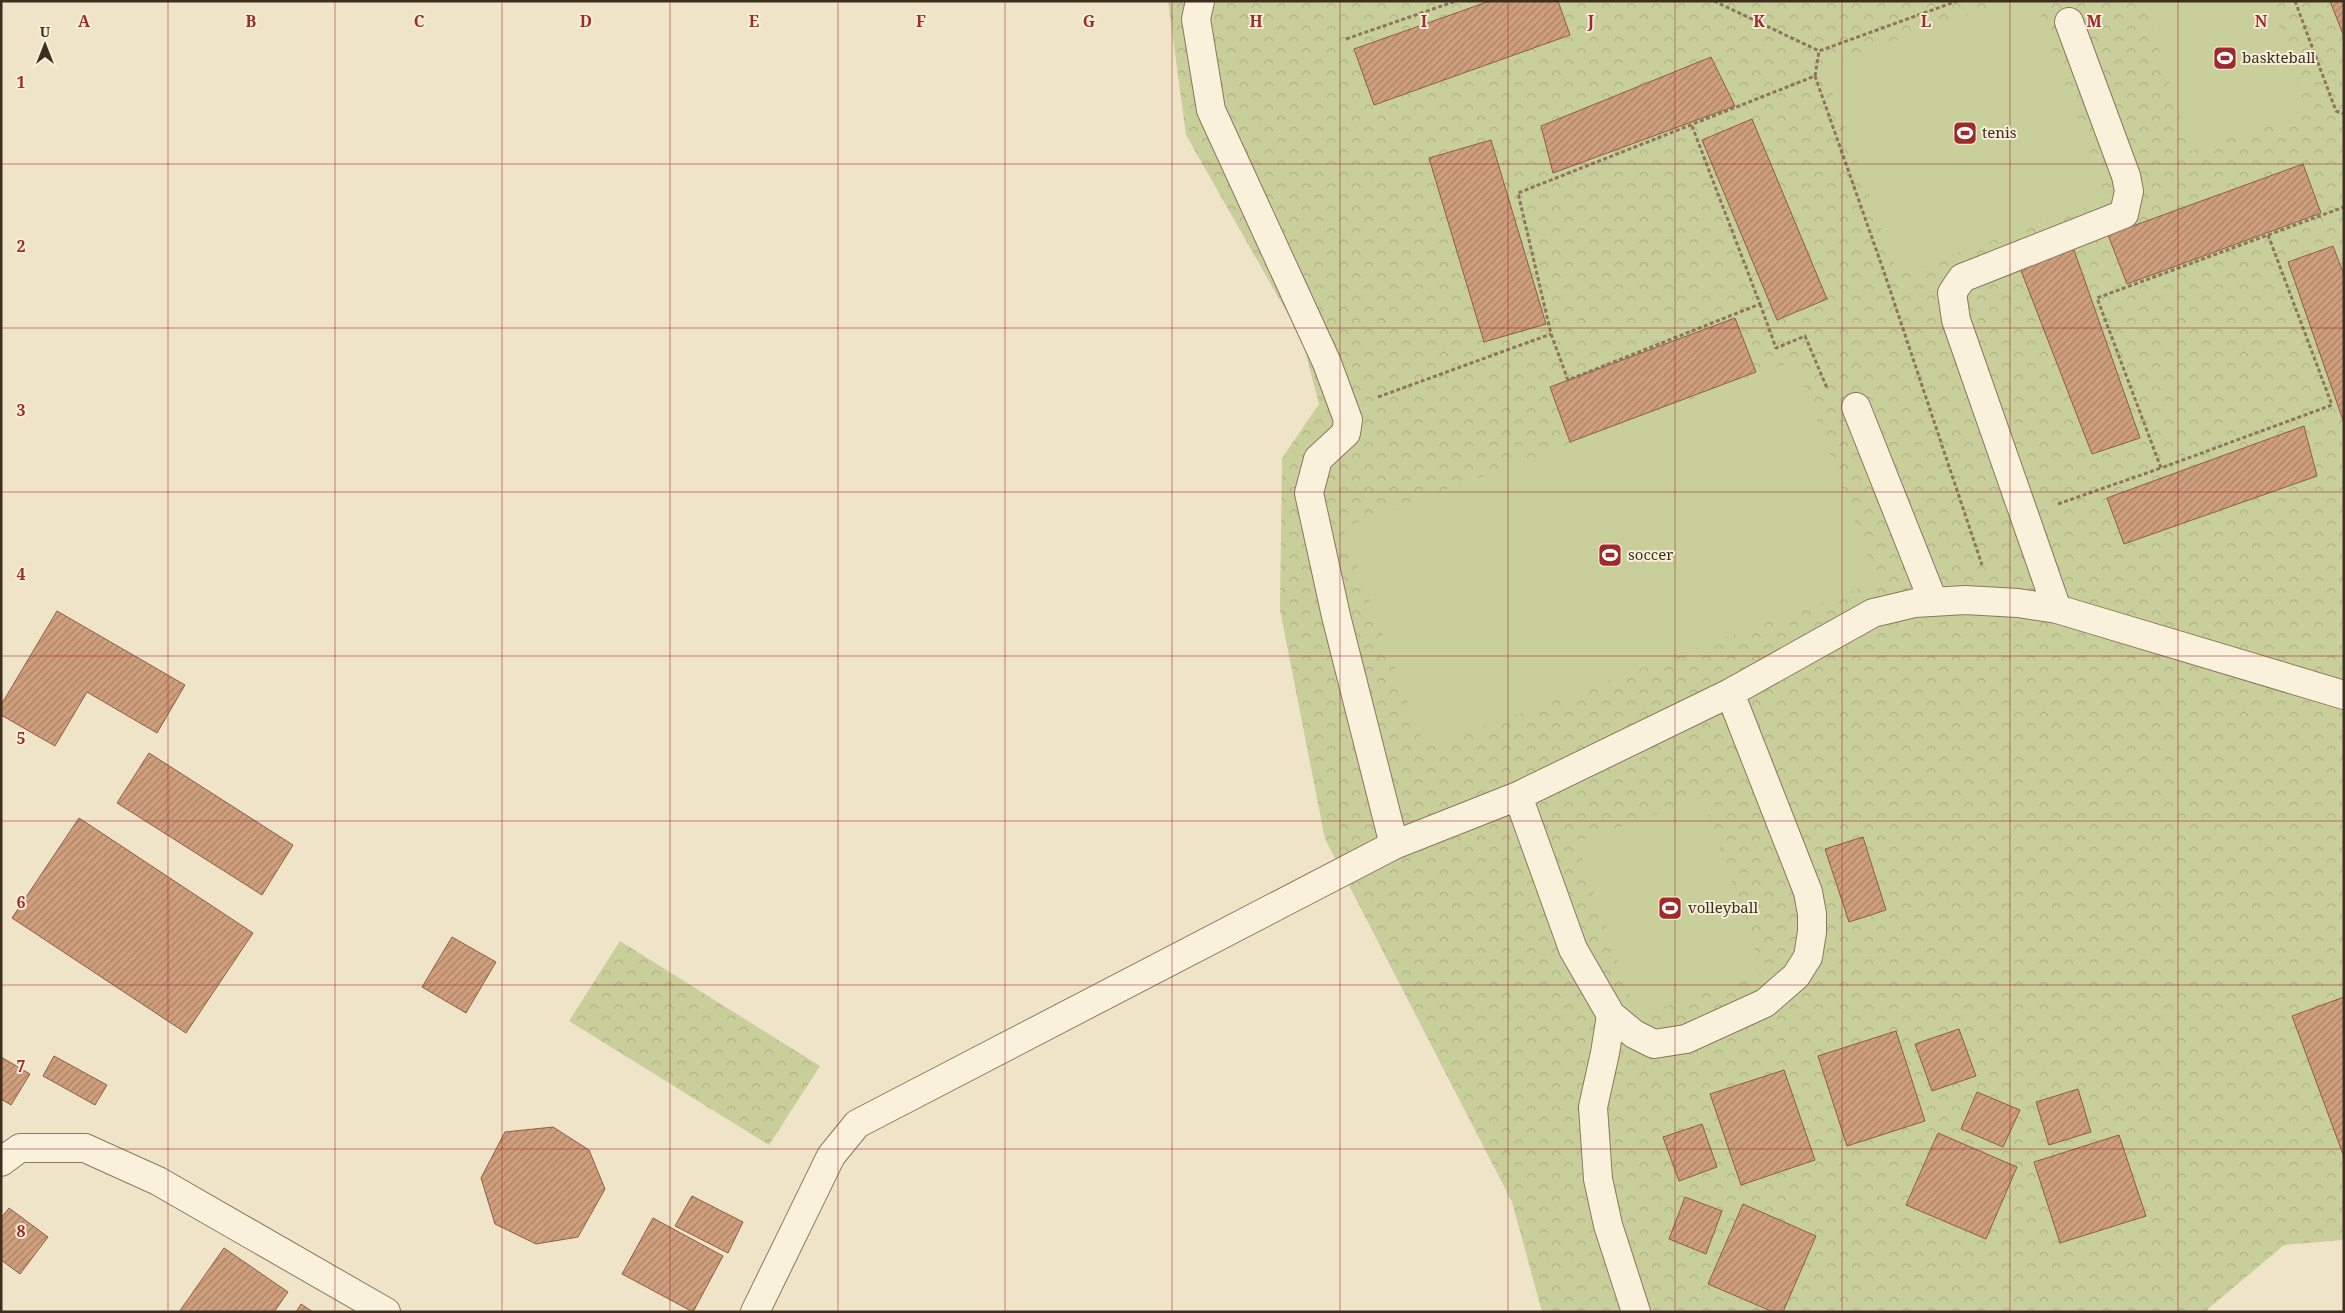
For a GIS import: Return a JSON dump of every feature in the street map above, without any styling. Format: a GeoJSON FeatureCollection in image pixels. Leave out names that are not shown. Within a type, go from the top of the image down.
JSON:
{"type":"FeatureCollection","features":[{"type":"Feature","properties":{"kind":"lane"},"geometry":{"type":"LineString","coordinates":[[1200,1],[1196,19],[1211,110],[1327,363],[1348,420],[1346,433],[1318,459],[1309,493],[1331,597],[1394,845]]}},
{"type":"Feature","properties":{"kind":"lane"},"geometry":{"type":"LineString","coordinates":[[2057,609],[1956,320],[1952,293],[1962,278],[2124,214],[2129,191],[2126,176],[2069,22]]}},
{"type":"Feature","properties":{"kind":"lane"},"geometry":{"type":"LineString","coordinates":[[1856,407],[1933,601]]}},
{"type":"Feature","properties":{"kind":"lane"},"geometry":{"type":"LineString","coordinates":[[755,1312],[831,1156],[857,1124],[1394,845],[1518,796],[1730,693],[1873,614],[1915,602],[1933,601],[1994,601],[2057,609],[2344,695]]}},
{"type":"Feature","properties":{"kind":"lane"},"geometry":{"type":"LineString","coordinates":[[1518,796],[1573,949],[1611,1015],[1634,1034],[1654,1044],[1686,1039],[1765,1003],[1796,976],[1808,957],[1812,914],[1808,892],[1730,693]]}},
{"type":"Feature","properties":{"kind":"lane"},"geometry":{"type":"LineString","coordinates":[[1611,1015],[1593,1107],[1598,1179],[1608,1225],[1636,1312]]}},
{"type":"Feature","properties":{"kind":"lane"},"geometry":{"type":"LineString","coordinates":[[1,1162],[20,1148],[85,1148],[158,1181],[386,1312]]}},
{"type":"Feature","properties":{"kind":"path"},"geometry":{"type":"LineString","coordinates":[[1346,39],[1456,1]]}},
{"type":"Feature","properties":{"kind":"path"},"geometry":{"type":"LineString","coordinates":[[1714,1],[1819,51],[1957,1]]}},
{"type":"Feature","properties":{"kind":"path"},"geometry":{"type":"LineString","coordinates":[[2296,1],[2336,111],[2344,114]]}},
{"type":"Feature","properties":{"kind":"path"},"geometry":{"type":"LineString","coordinates":[[1819,51],[1815,76],[1886,278],[1994,601]]}},
{"type":"Feature","properties":{"kind":"path"},"geometry":{"type":"LineString","coordinates":[[1760,304],[1568,380],[1551,334],[1518,193],[1815,76]]}},
{"type":"Feature","properties":{"kind":"path"},"geometry":{"type":"LineString","coordinates":[[1692,126],[1776,348],[1805,336],[1837,413],[1856,407]]}},
{"type":"Feature","properties":{"kind":"path"},"geometry":{"type":"LineString","coordinates":[[2161,468],[2097,298],[2344,207]]}},
{"type":"Feature","properties":{"kind":"path"},"geometry":{"type":"LineString","coordinates":[[2025,516],[2332,405],[2268,235]]}},
{"type":"Feature","properties":{"kind":"path"},"geometry":{"type":"LineString","coordinates":[[1344,409],[1551,334]]}},
{"type":"Feature","properties":{"kind":"green space"},"geometry":{"type":"Polygon","coordinates":[[[1168,1],[2344,1],[2344,1240],[2284,1245],[2208,1309],[2209,1312],[1542,1312],[1512,1202],[1325,839],[1280,610],[1282,458],[1319,404],[1302,339],[1186,135],[1168,1]]]}},
{"type":"Feature","properties":{"kind":"green space","name":"tenis"},"geometry":{"type":"Polygon","coordinates":[[[2007,1],[2035,1],[2107,200],[1898,274],[1823,67],[2007,1]]]}},
{"type":"Feature","properties":{"kind":"green space","name":"baskteball"},"geometry":{"type":"Polygon","coordinates":[[[2143,1],[2271,1],[2307,114],[2192,151],[2143,1]]]}},
{"type":"Feature","properties":{"kind":"green space","name":"soccer"},"geometry":{"type":"Polygon","coordinates":[[[1795,361],[1877,582],[1425,748],[1343,528],[1795,361]]]}},
{"type":"Feature","properties":{"kind":"green space","name":"volleyball"},"geometry":{"type":"Polygon","coordinates":[[[1703,798],[1763,973],[1638,1016],[1576,842],[1703,798]]]}},
{"type":"Feature","properties":{"kind":"green space"},"geometry":{"type":"Polygon","coordinates":[[[620,941],[820,1066],[769,1145],[569,1021],[620,941]]]}},
{"type":"Feature","properties":{"kind":"building"},"geometry":{"type":"Polygon","coordinates":[[[1490,1],[1558,1],[1570,35],[1374,105],[1354,49],[1490,1]]]}},
{"type":"Feature","properties":{"kind":"building"},"geometry":{"type":"Polygon","coordinates":[[[2330,1],[2344,1],[2344,37],[2330,1]]]}},
{"type":"Feature","properties":{"kind":"building"},"geometry":{"type":"Polygon","coordinates":[[[1711,57],[1735,106],[1553,173],[1541,126],[1711,57]]]}},
{"type":"Feature","properties":{"kind":"building"},"geometry":{"type":"Polygon","coordinates":[[[1752,119],[1827,299],[1777,320],[1702,140],[1752,119]]]}},
{"type":"Feature","properties":{"kind":"building"},"geometry":{"type":"Polygon","coordinates":[[[1491,140],[1546,324],[1484,342],[1429,158],[1491,140]]]}},
{"type":"Feature","properties":{"kind":"building"},"geometry":{"type":"Polygon","coordinates":[[[2303,164],[2321,213],[2127,284],[2108,235],[2303,164]]]}},
{"type":"Feature","properties":{"kind":"building"},"geometry":{"type":"Polygon","coordinates":[[[2333,246],[2344,275],[2344,423],[2288,262],[2333,246]]]}},
{"type":"Feature","properties":{"kind":"building"},"geometry":{"type":"Polygon","coordinates":[[[2073,247],[2140,438],[2092,454],[2020,268],[2073,247]]]}},
{"type":"Feature","properties":{"kind":"building"},"geometry":{"type":"Polygon","coordinates":[[[1735,318],[1756,372],[1570,442],[1550,387],[1735,318]]]}},
{"type":"Feature","properties":{"kind":"building"},"geometry":{"type":"Polygon","coordinates":[[[2304,426],[2317,476],[2124,544],[2107,498],[2304,426]]]}},
{"type":"Feature","properties":{"kind":"building"},"geometry":{"type":"Polygon","coordinates":[[[57,611],[185,685],[157,733],[87,692],[55,746],[1,715],[1,705],[57,611]]]}},
{"type":"Feature","properties":{"kind":"building"},"geometry":{"type":"Polygon","coordinates":[[[149,753],[293,845],[262,895],[117,803],[149,753]]]}},
{"type":"Feature","properties":{"kind":"building"},"geometry":{"type":"Polygon","coordinates":[[[79,818],[253,933],[186,1033],[12,918],[79,818]]]}},
{"type":"Feature","properties":{"kind":"building"},"geometry":{"type":"Polygon","coordinates":[[[1863,837],[1886,910],[1849,922],[1825,849],[1863,837]]]}},
{"type":"Feature","properties":{"kind":"building"},"geometry":{"type":"Polygon","coordinates":[[[452,937],[496,962],[466,1013],[422,987],[452,937]]]}},
{"type":"Feature","properties":{"kind":"building"},"geometry":{"type":"Polygon","coordinates":[[[2344,997],[2344,1157],[2292,1016],[2344,997]]]}},
{"type":"Feature","properties":{"kind":"building"},"geometry":{"type":"Polygon","coordinates":[[[1959,1029],[1976,1076],[1932,1091],[1915,1044],[1959,1029]]]}},
{"type":"Feature","properties":{"kind":"building"},"geometry":{"type":"Polygon","coordinates":[[[1896,1031],[1925,1121],[1847,1146],[1818,1056],[1896,1031]]]}},
{"type":"Feature","properties":{"kind":"building"},"geometry":{"type":"Polygon","coordinates":[[[54,1056],[107,1085],[95,1105],[43,1076],[54,1056]]]}},
{"type":"Feature","properties":{"kind":"building"},"geometry":{"type":"Polygon","coordinates":[[[1,1057],[30,1074],[11,1105],[1,1099],[1,1057]]]}},
{"type":"Feature","properties":{"kind":"building"},"geometry":{"type":"Polygon","coordinates":[[[1784,1070],[1815,1160],[1741,1185],[1710,1094],[1784,1070]]]}},
{"type":"Feature","properties":{"kind":"building"},"geometry":{"type":"Polygon","coordinates":[[[2078,1089],[2091,1132],[2049,1145],[2036,1102],[2078,1089]]]}},
{"type":"Feature","properties":{"kind":"building"},"geometry":{"type":"Polygon","coordinates":[[[1977,1092],[2020,1110],[2003,1147],[1961,1129],[1977,1092]]]}},
{"type":"Feature","properties":{"kind":"building"},"geometry":{"type":"Polygon","coordinates":[[[1702,1124],[1717,1167],[1679,1181],[1663,1137],[1702,1124]]]}},
{"type":"Feature","properties":{"kind":"building"},"geometry":{"type":"Polygon","coordinates":[[[553,1127],[589,1150],[605,1189],[578,1237],[536,1244],[495,1224],[481,1178],[505,1132],[553,1127]]]}},
{"type":"Feature","properties":{"kind":"building"},"geometry":{"type":"Polygon","coordinates":[[[1938,1133],[2017,1167],[1986,1239],[1906,1205],[1938,1133]]]}},
{"type":"Feature","properties":{"kind":"building"},"geometry":{"type":"Polygon","coordinates":[[[2119,1135],[2146,1216],[2060,1243],[2034,1162],[2119,1135]]]}},
{"type":"Feature","properties":{"kind":"building"},"geometry":{"type":"Polygon","coordinates":[[[692,1196],[743,1222],[728,1253],[675,1226],[692,1196]]]}},
{"type":"Feature","properties":{"kind":"building"},"geometry":{"type":"Polygon","coordinates":[[[1685,1197],[1722,1211],[1706,1254],[1669,1239],[1685,1197]]]}},
{"type":"Feature","properties":{"kind":"building"},"geometry":{"type":"Polygon","coordinates":[[[1743,1204],[1816,1236],[1783,1312],[1773,1312],[1708,1284],[1743,1204]]]}},
{"type":"Feature","properties":{"kind":"building"},"geometry":{"type":"Polygon","coordinates":[[[9,1208],[48,1237],[20,1274],[1,1260],[1,1218],[9,1208]]]}},
{"type":"Feature","properties":{"kind":"building"},"geometry":{"type":"Polygon","coordinates":[[[653,1218],[723,1256],[693,1312],[622,1274],[653,1218]]]}},
{"type":"Feature","properties":{"kind":"building"},"geometry":{"type":"Polygon","coordinates":[[[224,1248],[288,1292],[274,1312],[179,1312],[224,1248]]]}},
{"type":"Feature","properties":{"kind":"building"},"geometry":{"type":"Polygon","coordinates":[[[301,1304],[313,1312],[296,1312],[301,1304]]]}},
{"type":"Feature","properties":{"kind":"place","name":"baskteball"},"geometry":{"type":"Point","coordinates":[2225,58]}},
{"type":"Feature","properties":{"kind":"place","name":"tenis"},"geometry":{"type":"Point","coordinates":[1965,133]}},
{"type":"Feature","properties":{"kind":"place","name":"soccer"},"geometry":{"type":"Point","coordinates":[1610,555]}},
{"type":"Feature","properties":{"kind":"place","name":"volleyball"},"geometry":{"type":"Point","coordinates":[1670,908]}}]}
